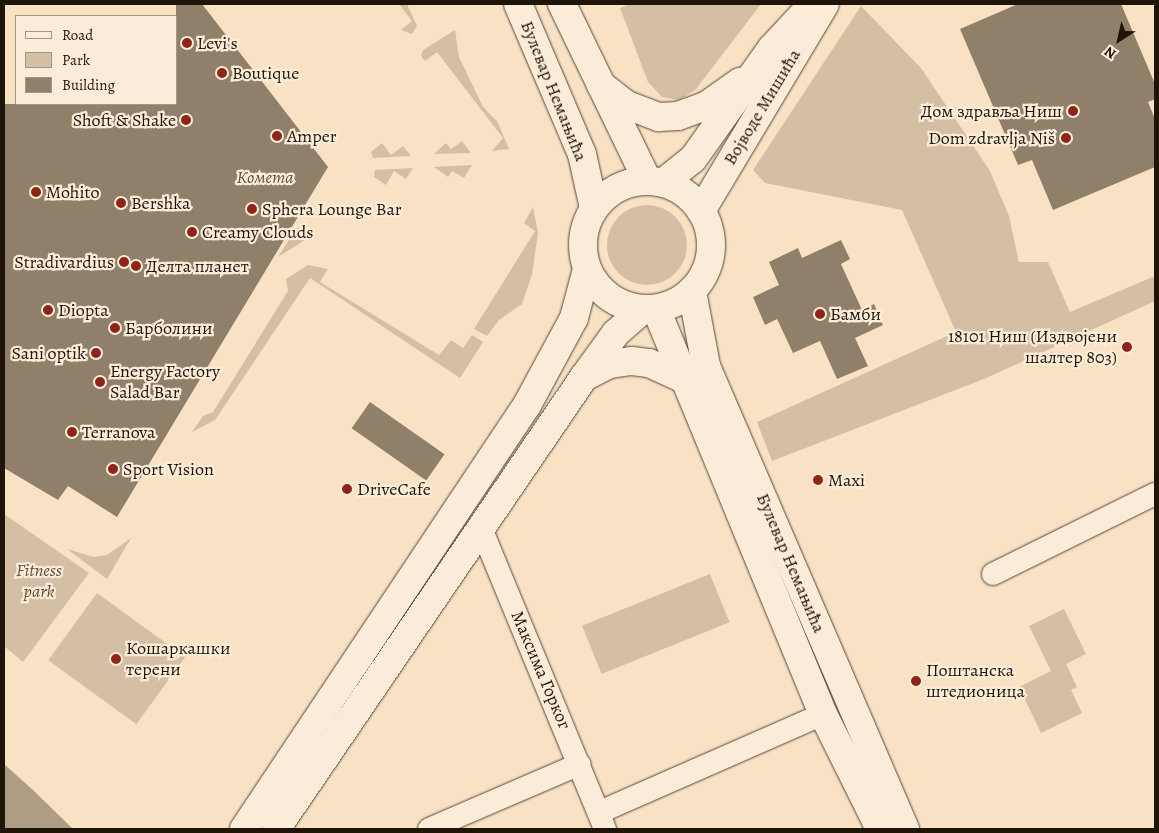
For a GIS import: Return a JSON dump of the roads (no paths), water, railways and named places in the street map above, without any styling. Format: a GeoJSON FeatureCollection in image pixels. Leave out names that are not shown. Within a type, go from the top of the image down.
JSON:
{"type":"FeatureCollection","features":[{"type":"Feature","properties":{"kind":"street","name":"Булевар Немањића"},"geometry":{"type":"LineString","coordinates":[[518,4],[582,154],[594,208]]}},
{"type":"Feature","properties":{"kind":"street"},"geometry":{"type":"LineString","coordinates":[[562,4],[597,83],[655,182]]}},
{"type":"Feature","properties":{"kind":"street","name":"Војводе Мишића"},"geometry":{"type":"LineString","coordinates":[[655,182],[693,159],[755,71],[813,4]]}},
{"type":"Feature","properties":{"kind":"street","name":"Војводе Мишића"},"geometry":{"type":"LineString","coordinates":[[701,211],[825,4]]}},
{"type":"Feature","properties":{"kind":"street"},"geometry":{"type":"LineString","coordinates":[[597,83],[627,106],[653,116],[678,116],[706,106],[755,71]]}},
{"type":"Feature","properties":{"kind":"street"},"geometry":{"type":"LineString","coordinates":[[276,829],[584,377],[616,333],[649,309],[675,303],[692,291],[706,271],[711,247],[701,211],[685,193],[655,182],[627,184],[608,193],[594,208],[582,242],[587,269],[597,287],[613,300],[649,309]]}},
{"type":"Feature","properties":{"kind":"street"},"geometry":{"type":"LineString","coordinates":[[244,829],[527,405],[574,318],[587,269]]}},
{"type":"Feature","properties":{"kind":"street","name":"Булевар Немањића"},"geometry":{"type":"LineString","coordinates":[[692,291],[706,366],[905,829]]}},
{"type":"Feature","properties":{"kind":"street","name":"Булевар Немањића"},"geometry":{"type":"LineString","coordinates":[[649,309],[686,380],[823,714],[880,829]]}},
{"type":"Feature","properties":{"kind":"street"},"geometry":{"type":"LineString","coordinates":[[584,377],[610,364],[632,360],[662,368],[686,380]]}},
{"type":"Feature","properties":{"kind":"street"},"geometry":{"type":"LineString","coordinates":[[993,574],[1155,494]]}},
{"type":"Feature","properties":{"kind":"street","name":"Максима Горког"},"geometry":{"type":"LineString","coordinates":[[482,528],[602,821],[823,714]]}},
{"type":"Feature","properties":{"kind":"street"},"geometry":{"type":"LineString","coordinates":[[429,829],[580,764]]}},
{"type":"Feature","properties":{"kind":"place","name":"Levi's"},"geometry":{"type":"Point","coordinates":[187,43]}},
{"type":"Feature","properties":{"kind":"place","name":"Boutique"},"geometry":{"type":"Point","coordinates":[222,73]}},
{"type":"Feature","properties":{"kind":"place","name":"Дом здравља Ниш"},"geometry":{"type":"Point","coordinates":[1073,111]}},
{"type":"Feature","properties":{"kind":"place","name":"Shoft & Shake"},"geometry":{"type":"Point","coordinates":[186,120]}},
{"type":"Feature","properties":{"kind":"place","name":"Amper"},"geometry":{"type":"Point","coordinates":[277,136]}},
{"type":"Feature","properties":{"kind":"place","name":"Dom zdravlja Niš"},"geometry":{"type":"Point","coordinates":[1066,138]}},
{"type":"Feature","properties":{"kind":"place","name":"Mohito"},"geometry":{"type":"Point","coordinates":[36,192]}},
{"type":"Feature","properties":{"kind":"place","name":"Bershka"},"geometry":{"type":"Point","coordinates":[121,203]}},
{"type":"Feature","properties":{"kind":"place","name":"Sphera Lounge Bar"},"geometry":{"type":"Point","coordinates":[252,209]}},
{"type":"Feature","properties":{"kind":"place","name":"Creamy Clouds"},"geometry":{"type":"Point","coordinates":[192,232]}},
{"type":"Feature","properties":{"kind":"place","name":"Stradivardius"},"geometry":{"type":"Point","coordinates":[124,262]}},
{"type":"Feature","properties":{"kind":"place","name":"Делта планет"},"geometry":{"type":"Point","coordinates":[136,266]}},
{"type":"Feature","properties":{"kind":"place","name":"Diopta"},"geometry":{"type":"Point","coordinates":[48,310]}},
{"type":"Feature","properties":{"kind":"place","name":"Бамби"},"geometry":{"type":"Point","coordinates":[820,314]}},
{"type":"Feature","properties":{"kind":"place","name":"Барболини"},"geometry":{"type":"Point","coordinates":[115,328]}},
{"type":"Feature","properties":{"kind":"place","name":"18101 Ниш (Издвојени шалтер 803)"},"geometry":{"type":"Point","coordinates":[1127,347]}},
{"type":"Feature","properties":{"kind":"place","name":"Sani optik"},"geometry":{"type":"Point","coordinates":[96,353]}},
{"type":"Feature","properties":{"kind":"place","name":"Energy Factory Salad Bar"},"geometry":{"type":"Point","coordinates":[100,382]}},
{"type":"Feature","properties":{"kind":"place","name":"Terranova"},"geometry":{"type":"Point","coordinates":[72,432]}},
{"type":"Feature","properties":{"kind":"place","name":"Sport Vision"},"geometry":{"type":"Point","coordinates":[113,469]}},
{"type":"Feature","properties":{"kind":"place","name":"Maxi"},"geometry":{"type":"Point","coordinates":[818,480]}},
{"type":"Feature","properties":{"kind":"place","name":"DriveCafe"},"geometry":{"type":"Point","coordinates":[347,489]}},
{"type":"Feature","properties":{"kind":"place","name":"Кошаркашки терени"},"geometry":{"type":"Point","coordinates":[116,659]}},
{"type":"Feature","properties":{"kind":"place","name":"Поштанска штедионица"},"geometry":{"type":"Point","coordinates":[916,681]}},
{"type":"Feature","properties":{"kind":"park label","name":"Комета"},"geometry":{"type":"Point","coordinates":[265,177]}},
{"type":"Feature","properties":{"kind":"park label","name":"Fitness park"},"geometry":{"type":"Point","coordinates":[39,581]}}]}
